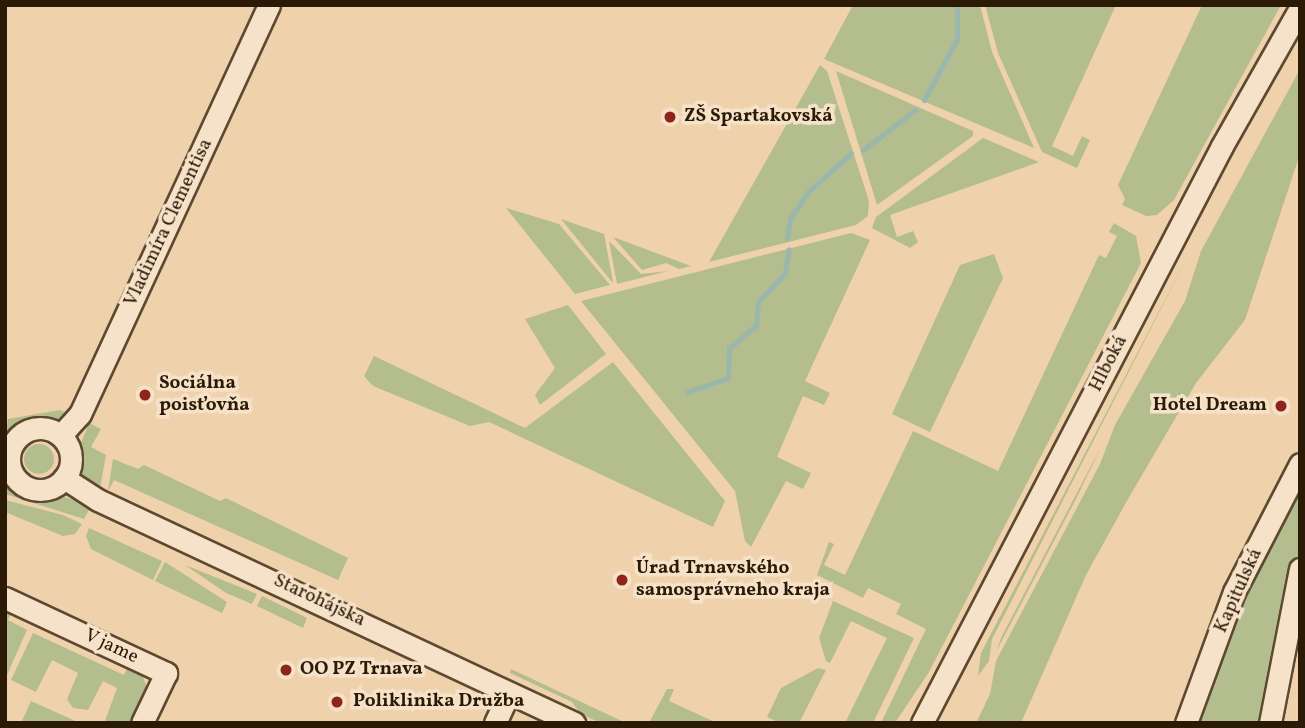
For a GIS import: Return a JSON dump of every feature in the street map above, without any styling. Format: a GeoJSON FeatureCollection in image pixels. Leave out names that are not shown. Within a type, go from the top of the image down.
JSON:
{"type":"FeatureCollection","features":[{"type":"Feature","properties":{"kind":"street","name":"Vladimíra Clementisa"},"geometry":{"type":"LineString","coordinates":[[61,435],[80,414],[269,5]]}},
{"type":"Feature","properties":{"kind":"street","name":"Hlboká"},"geometry":{"type":"LineString","coordinates":[[922,723],[1222,146],[1300,8]]}},
{"type":"Feature","properties":{"kind":"street"},"geometry":{"type":"LineString","coordinates":[[46,428],[61,435],[71,456],[64,478],[49,488],[31,488],[16,478],[7,461],[12,445],[29,430],[46,428]]}},
{"type":"Feature","properties":{"kind":"street","name":"Kapitulská"},"geometry":{"type":"LineString","coordinates":[[1186,723],[1234,592],[1300,464]]}},
{"type":"Feature","properties":{"kind":"street","name":"Starohájska"},"geometry":{"type":"LineString","coordinates":[[64,478],[98,500],[574,723]]}},
{"type":"Feature","properties":{"kind":"street"},"geometry":{"type":"LineString","coordinates":[[1270,723],[1300,569]]}},
{"type":"Feature","properties":{"kind":"street","name":"V jame"},"geometry":{"type":"LineString","coordinates":[[5,598],[166,673],[142,723]]}},
{"type":"Feature","properties":{"kind":"street"},"geometry":{"type":"LineString","coordinates":[[495,723],[509,693]]}},
{"type":"Feature","properties":{"kind":"green space"},"geometry":{"type":"Polygon","coordinates":[[[853,5],[980,5],[992,52],[1034,148],[824,59],[853,5]]]}},
{"type":"Feature","properties":{"kind":"green space"},"geometry":{"type":"Polygon","coordinates":[[[985,5],[1116,5],[1052,146],[1073,156],[1082,136],[1090,140],[1077,168],[1042,152],[998,53],[985,5]]]}},
{"type":"Feature","properties":{"kind":"green space"},"geometry":{"type":"Polygon","coordinates":[[[1202,5],[1281,5],[1174,200],[1157,215],[1146,216],[1122,205],[1125,199],[1118,185],[1202,5]]]}},
{"type":"Feature","properties":{"kind":"green space"},"geometry":{"type":"Polygon","coordinates":[[[820,65],[827,71],[869,201],[868,216],[856,225],[709,262],[820,65]]]}},
{"type":"Feature","properties":{"kind":"green space"},"geometry":{"type":"Polygon","coordinates":[[[1300,69],[1300,154],[1245,320],[1196,383],[1128,499],[1086,575],[1021,723],[976,723],[990,694],[996,661],[1100,464],[1115,425],[1185,301],[1201,251],[1300,69]]]}},
{"type":"Feature","properties":{"kind":"green space"},"geometry":{"type":"Polygon","coordinates":[[[836,71],[973,131],[973,136],[877,205],[836,71]]]}},
{"type":"Feature","properties":{"kind":"green space"},"geometry":{"type":"Polygon","coordinates":[[[983,138],[1039,162],[890,215],[897,237],[913,231],[918,242],[910,248],[872,228],[876,217],[983,138]]]}},
{"type":"Feature","properties":{"kind":"green space"},"geometry":{"type":"Polygon","coordinates":[[[506,208],[559,224],[610,285],[575,294],[506,208]]]}},
{"type":"Feature","properties":{"kind":"green space"},"geometry":{"type":"Polygon","coordinates":[[[561,219],[604,234],[613,282],[612,282],[561,219]]]}},
{"type":"Feature","properties":{"kind":"green space"},"geometry":{"type":"Polygon","coordinates":[[[1114,223],[1136,236],[1141,263],[929,672],[895,723],[881,723],[926,629],[896,614],[901,604],[868,588],[863,598],[817,575],[829,542],[834,544],[824,565],[845,575],[913,431],[998,471],[1099,255],[1106,258],[1117,236],[1109,232],[1114,223]]]}},
{"type":"Feature","properties":{"kind":"green space"},"geometry":{"type":"Polygon","coordinates":[[[851,233],[870,240],[805,381],[830,393],[824,405],[803,396],[777,457],[811,473],[803,489],[786,481],[751,547],[745,541],[735,491],[581,301],[851,233]]]}},
{"type":"Feature","properties":{"kind":"green space"},"geometry":{"type":"Polygon","coordinates":[[[613,237],[691,266],[679,269],[666,263],[642,270],[613,237]]]}},
{"type":"Feature","properties":{"kind":"green space"},"geometry":{"type":"Polygon","coordinates":[[[609,241],[641,274],[668,271],[617,284],[609,241]]]}},
{"type":"Feature","properties":{"kind":"green space"},"geometry":{"type":"Polygon","coordinates":[[[1190,252],[992,639],[989,661],[978,676],[981,653],[1190,252]]]}},
{"type":"Feature","properties":{"kind":"green space"},"geometry":{"type":"Polygon","coordinates":[[[994,254],[1003,278],[930,432],[892,414],[960,265],[994,254]]]}},
{"type":"Feature","properties":{"kind":"green space"},"geometry":{"type":"Polygon","coordinates":[[[568,305],[606,354],[540,405],[535,395],[555,368],[525,319],[568,305]]]}},
{"type":"Feature","properties":{"kind":"green space"},"geometry":{"type":"Polygon","coordinates":[[[374,356],[525,428],[613,362],[725,501],[713,527],[489,422],[470,426],[373,386],[364,376],[374,356]]]}},
{"type":"Feature","properties":{"kind":"green space"},"geometry":{"type":"Polygon","coordinates":[[[60,410],[71,414],[59,421],[20,427],[5,441],[8,419],[60,410]]]}},
{"type":"Feature","properties":{"kind":"green space"},"geometry":{"type":"Polygon","coordinates":[[[89,423],[101,429],[91,447],[106,455],[100,488],[83,478],[75,458],[89,423]]]}},
{"type":"Feature","properties":{"kind":"green space"},"geometry":{"type":"Polygon","coordinates":[[[39,444],[50,448],[54,459],[50,470],[39,474],[28,470],[24,459],[28,448],[39,444]]]}},
{"type":"Feature","properties":{"kind":"green space"},"geometry":{"type":"Polygon","coordinates":[[[1102,445],[1076,499],[997,650],[1001,638],[1102,445]]]}},
{"type":"Feature","properties":{"kind":"green space"},"geometry":{"type":"Polygon","coordinates":[[[113,459],[138,469],[144,465],[220,501],[226,498],[348,558],[338,580],[114,480],[108,491],[113,459]]]}},
{"type":"Feature","properties":{"kind":"green space"},"geometry":{"type":"Polygon","coordinates":[[[1300,464],[1300,569],[1270,723],[1186,723],[1300,464]]]}},
{"type":"Feature","properties":{"kind":"green space"},"geometry":{"type":"Polygon","coordinates":[[[5,479],[25,494],[59,495],[91,506],[84,519],[5,494],[5,479]]]}},
{"type":"Feature","properties":{"kind":"green space"},"geometry":{"type":"Polygon","coordinates":[[[5,500],[63,515],[82,524],[75,534],[63,536],[5,512],[5,500]]]}},
{"type":"Feature","properties":{"kind":"green space"},"geometry":{"type":"Polygon","coordinates":[[[89,528],[162,561],[153,580],[91,549],[86,536],[89,528]]]}},
{"type":"Feature","properties":{"kind":"green space"},"geometry":{"type":"Polygon","coordinates":[[[165,562],[227,602],[222,613],[155,581],[165,562]]]}},
{"type":"Feature","properties":{"kind":"green space"},"geometry":{"type":"Polygon","coordinates":[[[185,565],[257,594],[252,604],[226,593],[185,565]]]}},
{"type":"Feature","properties":{"kind":"green space"},"geometry":{"type":"Polygon","coordinates":[[[262,596],[307,618],[303,628],[257,606],[262,596]]]}},
{"type":"Feature","properties":{"kind":"green space"},"geometry":{"type":"Polygon","coordinates":[[[833,601],[914,638],[873,723],[845,723],[887,638],[851,621],[830,663],[826,661],[819,638],[833,601]]]}},
{"type":"Feature","properties":{"kind":"green space"},"geometry":{"type":"Polygon","coordinates":[[[5,605],[13,608],[8,620],[27,630],[6,677],[5,605]]]}},
{"type":"Feature","properties":{"kind":"green space"},"geometry":{"type":"Polygon","coordinates":[[[33,633],[124,675],[129,664],[141,670],[148,692],[134,723],[105,721],[117,688],[103,681],[88,710],[73,708],[67,699],[78,673],[52,660],[36,692],[11,680],[33,633]]]}},
{"type":"Feature","properties":{"kind":"green space"},"geometry":{"type":"Polygon","coordinates":[[[818,668],[826,670],[800,721],[804,723],[780,723],[767,717],[781,688],[818,668]]]}},
{"type":"Feature","properties":{"kind":"green space"},"geometry":{"type":"Polygon","coordinates":[[[511,669],[624,722],[600,723],[580,713],[572,702],[510,673],[511,669]]]}},
{"type":"Feature","properties":{"kind":"green space"},"geometry":{"type":"Polygon","coordinates":[[[667,689],[674,689],[669,701],[717,723],[649,723],[667,689]]]}},
{"type":"Feature","properties":{"kind":"green space"},"geometry":{"type":"Polygon","coordinates":[[[31,701],[80,723],[21,723],[31,701]]]}},
{"type":"Feature","properties":{"kind":"waterway"},"geometry":{"type":"LineString","coordinates":[[924,100],[957,39],[957,5]]}},
{"type":"Feature","properties":{"kind":"waterway"},"geometry":{"type":"LineString","coordinates":[[863,150],[915,110]]}},
{"type":"Feature","properties":{"kind":"waterway"},"geometry":{"type":"LineString","coordinates":[[787,238],[790,218],[808,192],[851,153]]}},
{"type":"Feature","properties":{"kind":"waterway"},"geometry":{"type":"LineString","coordinates":[[687,392],[728,378],[729,348],[756,325],[758,302],[785,273],[789,249]]}},
{"type":"Feature","properties":{"kind":"place","name":"ZŠ Spartakovská"},"geometry":{"type":"Point","coordinates":[670,117]}},
{"type":"Feature","properties":{"kind":"place","name":"Sociálna poisťovňa"},"geometry":{"type":"Point","coordinates":[145,395]}},
{"type":"Feature","properties":{"kind":"place","name":"Hotel Dream"},"geometry":{"type":"Point","coordinates":[1281,406]}},
{"type":"Feature","properties":{"kind":"place","name":"Úrad Trnavského samosprávneho kraja"},"geometry":{"type":"Point","coordinates":[622,580]}},
{"type":"Feature","properties":{"kind":"place","name":"OO PZ Trnava"},"geometry":{"type":"Point","coordinates":[286,670]}},
{"type":"Feature","properties":{"kind":"place","name":"Poliklinika Družba"},"geometry":{"type":"Point","coordinates":[337,702]}}]}
